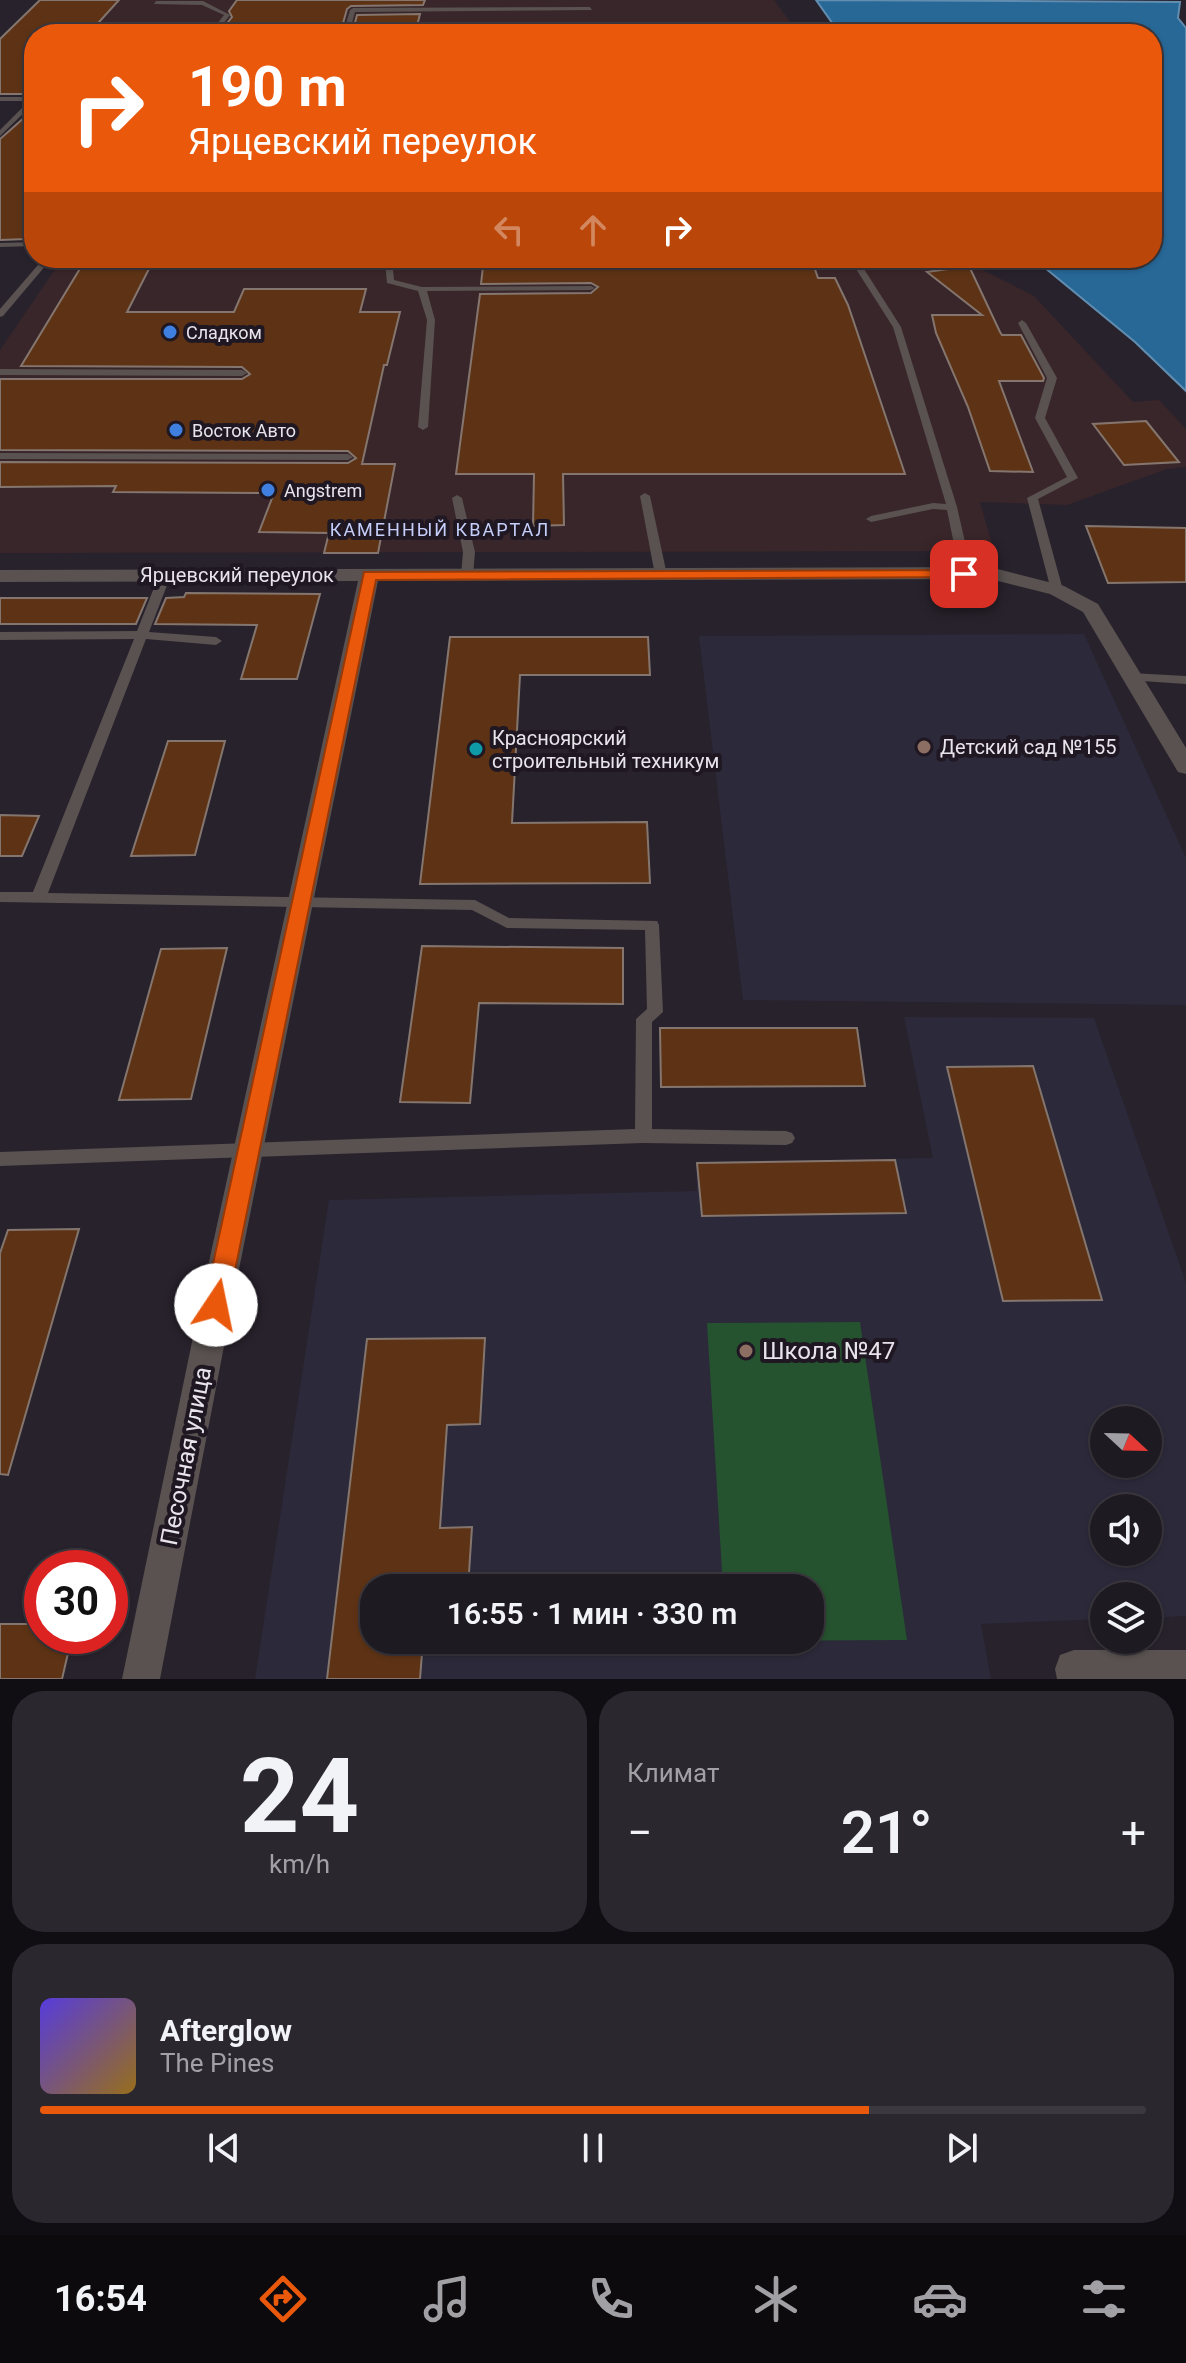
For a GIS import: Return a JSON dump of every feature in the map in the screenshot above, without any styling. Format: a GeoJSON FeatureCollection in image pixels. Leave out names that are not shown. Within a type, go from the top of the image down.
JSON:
{"type":"FeatureCollection","features":[{"type":"Feature","properties":{"kind":"street","name":"Ярцевский переулок"},"geometry":{"type":"LineString","coordinates":[[0,576],[990,573],[1057,590],[1091,608],[1131,677]]}},
{"type":"Feature","properties":{"kind":"street","name":"Песочная улица"},"geometry":{"type":"LineString","coordinates":[[141,1679],[369,575]]}},
{"type":"Feature","properties":{"kind":"street"},"geometry":{"type":"LineString","coordinates":[[1131,677],[1186,767]]}},
{"type":"Feature","properties":{"kind":"street"},"geometry":{"type":"LineString","coordinates":[[1076,1679],[1074,1669],[1186,1669]]}},
{"type":"Feature","properties":{"kind":"lane"},"geometry":{"type":"LineString","coordinates":[[156,3],[203,3],[227,15],[220,24]]}},
{"type":"Feature","properties":{"kind":"lane"},"geometry":{"type":"LineString","coordinates":[[349,24],[353,10],[590,9]]}},
{"type":"Feature","properties":{"kind":"lane"},"geometry":{"type":"LineString","coordinates":[[0,99],[24,101]]}},
{"type":"Feature","properties":{"kind":"lane"},"geometry":{"type":"LineString","coordinates":[[0,134],[24,109]]}},
{"type":"Feature","properties":{"kind":"lane"},"geometry":{"type":"LineString","coordinates":[[0,245],[24,244]]}},
{"type":"Feature","properties":{"kind":"lane"},"geometry":{"type":"LineString","coordinates":[[0,314],[39,268]]}},
{"type":"Feature","properties":{"kind":"lane"},"geometry":{"type":"LineString","coordinates":[[389,268],[390,281],[422,289],[591,288]]}},
{"type":"Feature","properties":{"kind":"lane"},"geometry":{"type":"LineString","coordinates":[[859,268],[897,327],[952,507],[962,555],[938,575]]}},
{"type":"Feature","properties":{"kind":"lane"},"geometry":{"type":"LineString","coordinates":[[422,289],[431,320],[423,427]]}},
{"type":"Feature","properties":{"kind":"lane"},"geometry":{"type":"LineString","coordinates":[[1022,323],[1052,378],[1040,418],[1073,478],[1032,498],[1057,590]]}},
{"type":"Feature","properties":{"kind":"lane"},"geometry":{"type":"LineString","coordinates":[[0,372],[242,373]]}},
{"type":"Feature","properties":{"kind":"lane"},"geometry":{"type":"LineString","coordinates":[[0,456],[348,457]]}},
{"type":"Feature","properties":{"kind":"lane"},"geometry":{"type":"LineString","coordinates":[[645,496],[661,575]]}},
{"type":"Feature","properties":{"kind":"lane"},"geometry":{"type":"LineString","coordinates":[[457,498],[469,552],[467,575]]}},
{"type":"Feature","properties":{"kind":"lane"},"geometry":{"type":"LineString","coordinates":[[871,519],[933,506],[952,507]]}},
{"type":"Feature","properties":{"kind":"lane"},"geometry":{"type":"LineString","coordinates":[[39,896],[165,575]]}},
{"type":"Feature","properties":{"kind":"lane"},"geometry":{"type":"LineString","coordinates":[[0,636],[142,635],[216,641]]}},
{"type":"Feature","properties":{"kind":"lane"},"geometry":{"type":"LineString","coordinates":[[1131,677],[1186,680]]}},
{"type":"Feature","properties":{"kind":"lane"},"geometry":{"type":"LineString","coordinates":[[0,897],[475,905],[507,923],[652,925],[655,1012],[644,1019],[643,1136]]}},
{"type":"Feature","properties":{"kind":"lane"},"geometry":{"type":"LineString","coordinates":[[0,1159],[643,1136],[786,1138]]}},
{"type":"Feature","properties":{"kind":"shaded area"},"geometry":{"type":"Polygon","coordinates":[[[119,0],[774,0],[792,24],[98,24],[119,0]]]}},
{"type":"Feature","properties":{"kind":"shaded area"},"geometry":{"type":"Polygon","coordinates":[[[56,268],[979,268],[1034,296],[1133,402],[1159,400],[1186,429],[1186,467],[1167,469],[1067,505],[980,502],[994,551],[0,553],[0,350],[56,268]]]}},
{"type":"Feature","properties":{"kind":"shaded area","name":"Детский сад №155"},"geometry":{"type":"Polygon","coordinates":[[[1084,634],[1186,858],[1186,1005],[743,1000],[699,636],[1084,634]]]}},
{"type":"Feature","properties":{"kind":"shaded area","name":"Школа №47"},"geometry":{"type":"Polygon","coordinates":[[[904,1017],[1094,1018],[1186,1283],[1186,1616],[1162,1617],[1162,1582],[1090,1582],[1090,1620],[981,1624],[991,1679],[255,1679],[329,1200],[697,1191],[696,1162],[933,1158],[904,1017]]]}},
{"type":"Feature","properties":{"kind":"green space"},"geometry":{"type":"Polygon","coordinates":[[[860,1322],[907,1640],[824,1640],[824,1574],[722,1574],[707,1323],[860,1322]]]}},
{"type":"Feature","properties":{"kind":"water"},"geometry":{"type":"Polygon","coordinates":[[[816,0],[1180,2],[1178,18],[1186,28],[1186,391],[1135,342],[1045,268],[1162,268],[1162,24],[833,24],[816,0]]]}},
{"type":"Feature","properties":{"kind":"building"},"geometry":{"type":"Polygon","coordinates":[[[40,0],[119,0],[97,24],[24,24],[24,94],[0,94],[0,39],[40,0]]]}},
{"type":"Feature","properties":{"kind":"building"},"geometry":{"type":"Polygon","coordinates":[[[237,0],[425,0],[423,5],[351,6],[343,24],[226,24],[232,17],[229,11],[237,0]]]}},
{"type":"Feature","properties":{"kind":"building"},"geometry":{"type":"Polygon","coordinates":[[[420,14],[418,24],[355,24],[357,15],[420,14]]]}},
{"type":"Feature","properties":{"kind":"building"},"geometry":{"type":"Polygon","coordinates":[[[24,118],[24,239],[0,240],[0,139],[24,118]]]}},
{"type":"Feature","properties":{"kind":"building"},"geometry":{"type":"Polygon","coordinates":[[[80,268],[149,268],[127,312],[234,312],[244,289],[366,289],[360,312],[400,312],[387,365],[384,365],[362,464],[395,464],[378,553],[324,553],[329,533],[259,532],[274,493],[113,492],[116,486],[0,487],[0,462],[348,463],[356,458],[348,451],[0,450],[0,379],[242,379],[250,374],[242,367],[21,366],[80,268]]]}},
{"type":"Feature","properties":{"kind":"building"},"geometry":{"type":"Polygon","coordinates":[[[483,268],[814,268],[818,278],[835,278],[848,305],[905,474],[563,474],[564,525],[533,526],[534,474],[456,474],[480,294],[591,293],[598,287],[591,283],[481,284],[483,268]]]}},
{"type":"Feature","properties":{"kind":"building"},"geometry":{"type":"Polygon","coordinates":[[[970,268],[1002,335],[1021,335],[1044,378],[1043,381],[999,381],[1033,472],[990,471],[968,407],[936,333],[932,315],[982,315],[927,272],[970,268]]]}},
{"type":"Feature","properties":{"kind":"building"},"geometry":{"type":"Polygon","coordinates":[[[1146,421],[1179,462],[1124,465],[1093,424],[1146,421]]]}},
{"type":"Feature","properties":{"kind":"building"},"geometry":{"type":"Polygon","coordinates":[[[1086,526],[1186,528],[1186,582],[1108,583],[1086,526]]]}},
{"type":"Feature","properties":{"kind":"building"},"geometry":{"type":"Polygon","coordinates":[[[186,593],[320,594],[297,679],[241,679],[257,625],[155,624],[166,598],[184,597],[186,593]]]}},
{"type":"Feature","properties":{"kind":"building"},"geometry":{"type":"Polygon","coordinates":[[[0,598],[147,598],[136,624],[0,624],[0,598]]]}},
{"type":"Feature","properties":{"kind":"building","name":"Красноярский строительный техникум"},"geometry":{"type":"Polygon","coordinates":[[[450,637],[648,637],[650,675],[520,675],[512,823],[647,822],[650,883],[420,884],[450,637]]]}},
{"type":"Feature","properties":{"kind":"building"},"geometry":{"type":"Polygon","coordinates":[[[168,741],[225,741],[195,855],[131,856],[168,741]]]}},
{"type":"Feature","properties":{"kind":"building"},"geometry":{"type":"Polygon","coordinates":[[[0,815],[39,816],[22,856],[0,856],[0,815]]]}},
{"type":"Feature","properties":{"kind":"building"},"geometry":{"type":"Polygon","coordinates":[[[422,946],[623,948],[623,1004],[479,1003],[470,1103],[400,1102],[422,946]]]}},
{"type":"Feature","properties":{"kind":"building"},"geometry":{"type":"Polygon","coordinates":[[[227,948],[191,1099],[119,1100],[161,949],[227,948]]]}},
{"type":"Feature","properties":{"kind":"building"},"geometry":{"type":"Polygon","coordinates":[[[660,1028],[857,1028],[865,1086],[661,1087],[660,1028]]]}},
{"type":"Feature","properties":{"kind":"building"},"geometry":{"type":"Polygon","coordinates":[[[1033,1066],[1102,1300],[1003,1301],[947,1067],[1033,1066]]]}},
{"type":"Feature","properties":{"kind":"building"},"geometry":{"type":"Polygon","coordinates":[[[895,1160],[906,1213],[702,1216],[697,1163],[895,1160]]]}},
{"type":"Feature","properties":{"kind":"building"},"geometry":{"type":"Polygon","coordinates":[[[79,1229],[8,1475],[0,1474],[0,1253],[8,1230],[79,1229]]]}},
{"type":"Feature","properties":{"kind":"building"},"geometry":{"type":"Polygon","coordinates":[[[485,1338],[480,1424],[447,1425],[440,1528],[472,1527],[469,1574],[360,1574],[360,1654],[422,1654],[420,1679],[327,1679],[367,1339],[485,1338]]]}},
{"type":"Feature","properties":{"kind":"building"},"geometry":{"type":"Polygon","coordinates":[[[0,1624],[24,1624],[24,1654],[68,1654],[62,1679],[0,1679],[0,1624]]]}},
{"type":"Feature","properties":{"kind":"place","name":"Сладком"},"geometry":{"type":"Point","coordinates":[170,332]}},
{"type":"Feature","properties":{"kind":"place","name":"Восток Авто"},"geometry":{"type":"Point","coordinates":[176,430]}},
{"type":"Feature","properties":{"kind":"place","name":"Angstrem"},"geometry":{"type":"Point","coordinates":[268,490]}},
{"type":"Feature","properties":{"kind":"place","name":"Детский сад №155"},"geometry":{"type":"Point","coordinates":[924,747]}},
{"type":"Feature","properties":{"kind":"place","name":"Красноярский строительный техникум"},"geometry":{"type":"Point","coordinates":[476,749]}},
{"type":"Feature","properties":{"kind":"place","name":"Школа №47"},"geometry":{"type":"Point","coordinates":[746,1351]}},
{"type":"Feature","properties":{"kind":"district","name":"КАМЕННЫЙ КВАРТАЛ"},"geometry":{"type":"Point","coordinates":[440,529]}},
{"type":"Feature","properties":{"kind":"route"},"geometry":{"type":"LineString","coordinates":[[216,1305],[369,575],[964,574]]}}]}
